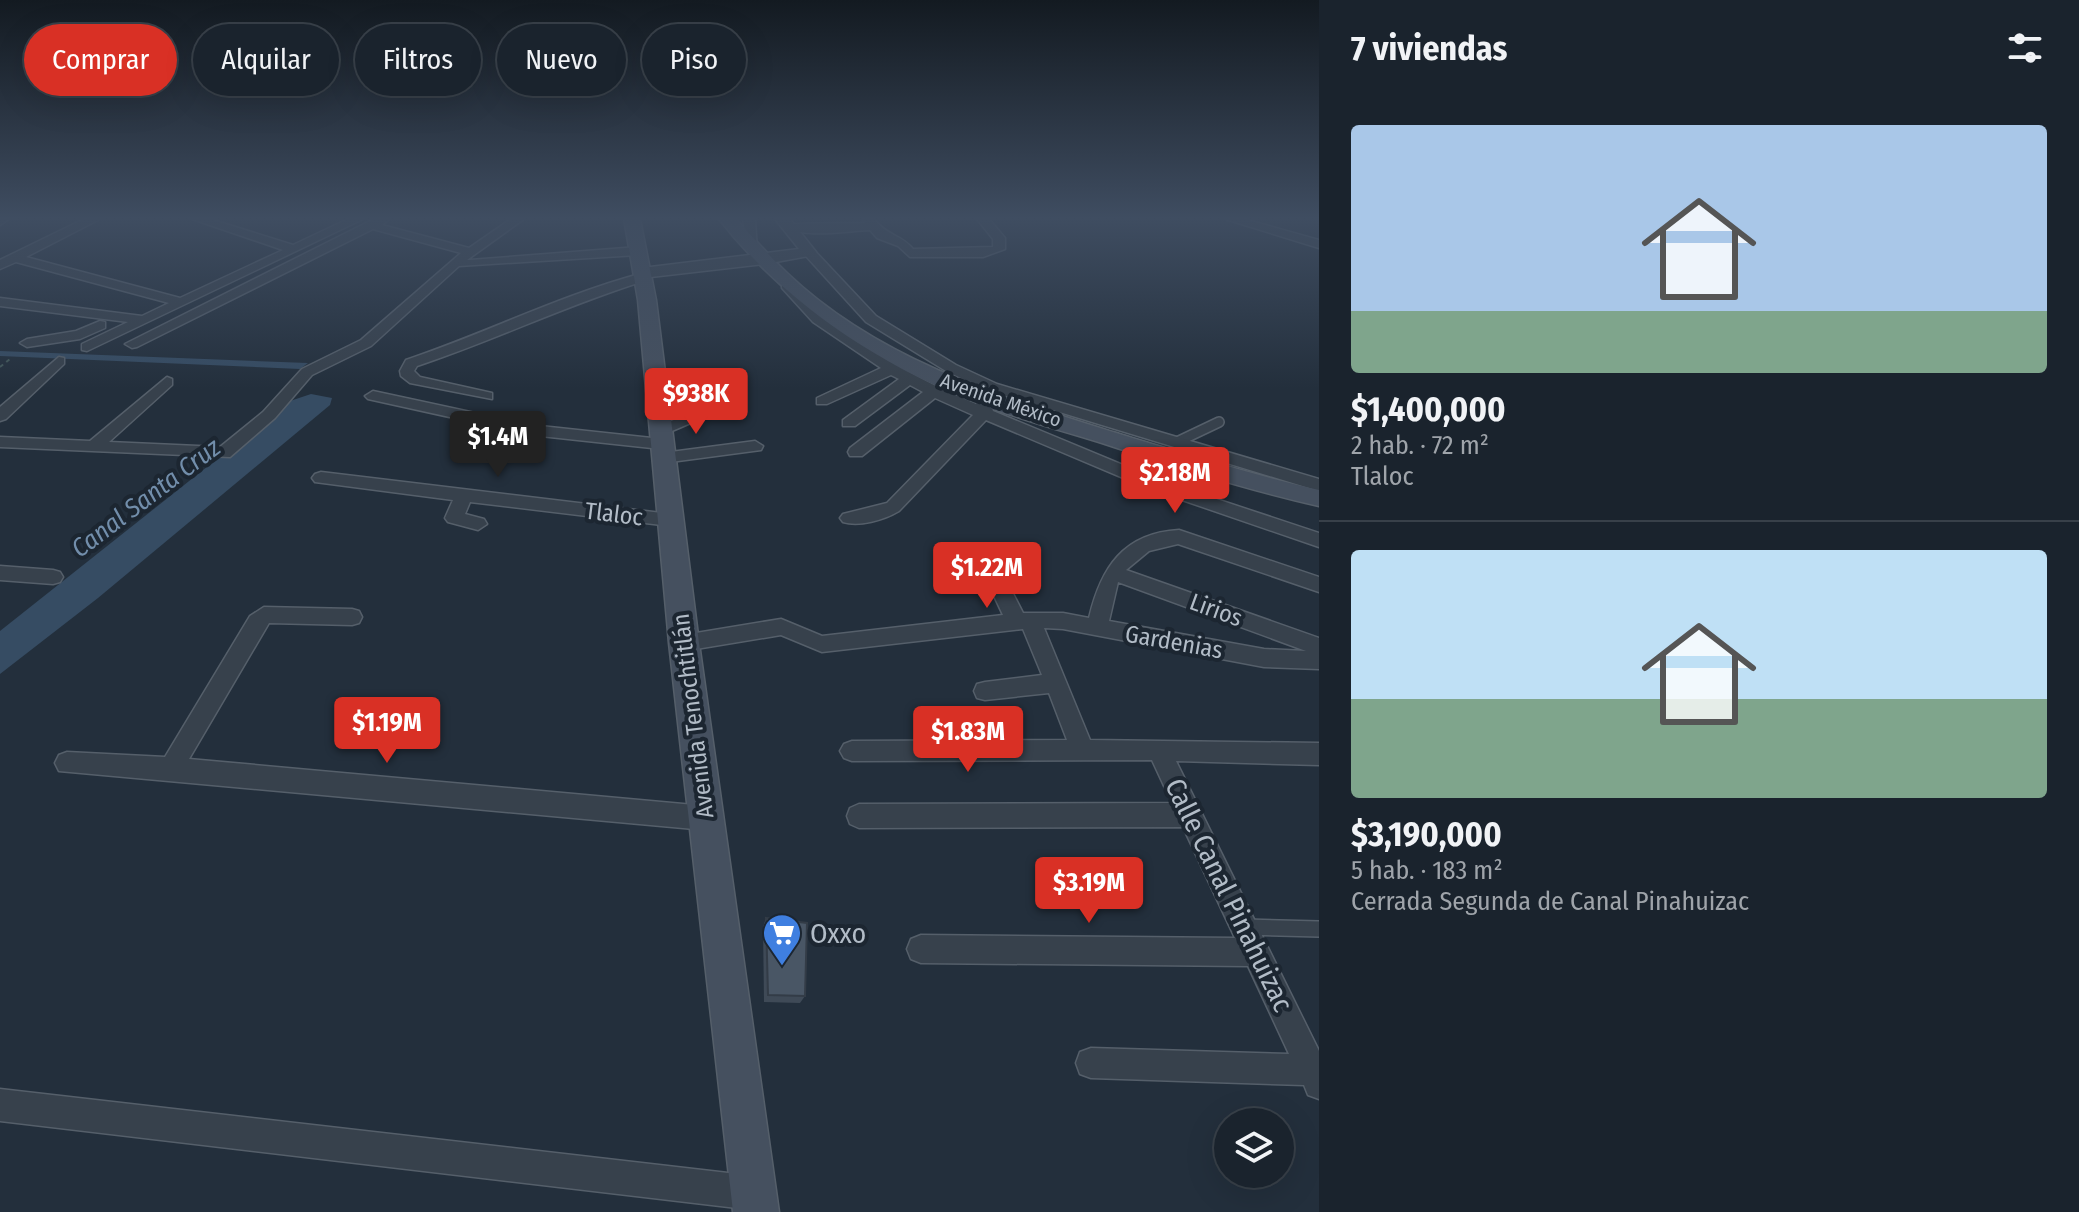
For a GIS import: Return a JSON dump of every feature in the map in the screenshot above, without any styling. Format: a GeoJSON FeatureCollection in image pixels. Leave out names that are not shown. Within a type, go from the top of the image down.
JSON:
{"type":"FeatureCollection","features":[{"type":"Feature","properties":{"kind":"main road","name":"Avenida Tenochtitlán"},"geometry":{"type":"LineString","coordinates":[[642,276],[705,818],[755,1202]]}},
{"type":"Feature","properties":{"kind":"main road","name":"Avenida México"},"geometry":{"type":"LineString","coordinates":[[780,276],[863,340],[922,372],[987,399],[1248,482],[1319,498]]}},
{"type":"Feature","properties":{"kind":"main road"},"geometry":{"type":"LineString","coordinates":[[1140,446],[1250,465]]}},
{"type":"Feature","properties":{"kind":"street"},"geometry":{"type":"LineString","coordinates":[[80,276],[179,302]]}},
{"type":"Feature","properties":{"kind":"street"},"geometry":{"type":"LineString","coordinates":[[87,347],[235,276]]}},
{"type":"Feature","properties":{"kind":"street"},"geometry":{"type":"LineString","coordinates":[[132,344],[272,276]]}},
{"type":"Feature","properties":{"kind":"street"},"geometry":{"type":"LineString","coordinates":[[0,442],[224,453],[269,415],[307,372],[366,343],[440,276]]}},
{"type":"Feature","properties":{"kind":"street"},"geometry":{"type":"LineString","coordinates":[[487,396],[415,380],[408,376],[407,371],[411,363],[468,344],[624,276]]}},
{"type":"Feature","properties":{"kind":"street"},"geometry":{"type":"LineString","coordinates":[[831,276],[871,319],[951,368],[987,399],[1153,484],[1319,540]]}},
{"type":"Feature","properties":{"kind":"street"},"geometry":{"type":"LineString","coordinates":[[782,278],[818,319],[892,369],[933,392],[987,399],[1177,442],[1319,485]]}},
{"type":"Feature","properties":{"kind":"street"},"geometry":{"type":"LineString","coordinates":[[0,302],[143,320]]}},
{"type":"Feature","properties":{"kind":"street"},"geometry":{"type":"LineString","coordinates":[[27,343],[80,335],[113,316]]}},
{"type":"Feature","properties":{"kind":"street"},"geometry":{"type":"LineString","coordinates":[[0,416],[59,361]]}},
{"type":"Feature","properties":{"kind":"street"},"geometry":{"type":"LineString","coordinates":[[822,401],[892,369]]}},
{"type":"Feature","properties":{"kind":"street"},"geometry":{"type":"LineString","coordinates":[[849,423],[908,379]]}},
{"type":"Feature","properties":{"kind":"street"},"geometry":{"type":"LineString","coordinates":[[96,445],[167,382]]}},
{"type":"Feature","properties":{"kind":"street"},"geometry":{"type":"LineString","coordinates":[[856,452],[933,392]]}},
{"type":"Feature","properties":{"kind":"street"},"geometry":{"type":"LineString","coordinates":[[373,396],[531,430],[661,444],[755,446]]}},
{"type":"Feature","properties":{"kind":"street"},"geometry":{"type":"LineString","coordinates":[[849,518],[884,512],[893,507],[987,399]]}},
{"type":"Feature","properties":{"kind":"street"},"geometry":{"type":"LineString","coordinates":[[661,444],[717,406]]}},
{"type":"Feature","properties":{"kind":"street","name":"Tlaloc"},"geometry":{"type":"LineString","coordinates":[[321,478],[670,520]]}},
{"type":"Feature","properties":{"kind":"street"},"geometry":{"type":"LineString","coordinates":[[464,496],[454,518],[478,524]]}},
{"type":"Feature","properties":{"kind":"street"},"geometry":{"type":"LineString","coordinates":[[1097,628],[1113,573],[1152,539],[1179,537],[1319,585]]}},
{"type":"Feature","properties":{"kind":"street"},"geometry":{"type":"LineString","coordinates":[[0,573],[53,577]]}},
{"type":"Feature","properties":{"kind":"street","name":"Lirios"},"geometry":{"type":"LineString","coordinates":[[1113,573],[1319,647]]}},
{"type":"Feature","properties":{"kind":"street"},"geometry":{"type":"LineString","coordinates":[[997,581],[1023,620],[1055,683],[1083,750]]}},
{"type":"Feature","properties":{"kind":"street"},"geometry":{"type":"LineString","coordinates":[[171,768],[264,615],[352,617]]}},
{"type":"Feature","properties":{"kind":"street","name":"Gardenias"},"geometry":{"type":"LineString","coordinates":[[684,643],[781,627],[792,628],[812,643],[822,644],[1023,620],[1063,621],[1264,658],[1319,660]]}},
{"type":"Feature","properties":{"kind":"street"},"geometry":{"type":"LineString","coordinates":[[985,691],[1055,683]]}},
{"type":"Feature","properties":{"kind":"street"},"geometry":{"type":"LineString","coordinates":[[852,751],[1159,750],[1319,754]]}},
{"type":"Feature","properties":{"kind":"street","name":"Calle Canal Pinahuizac"},"geometry":{"type":"LineString","coordinates":[[1159,750],[1316,1077]]}},
{"type":"Feature","properties":{"kind":"street"},"geometry":{"type":"LineString","coordinates":[[67,763],[171,768],[705,818]]}},
{"type":"Feature","properties":{"kind":"street"},"geometry":{"type":"LineString","coordinates":[[859,816],[1190,815]]}},
{"type":"Feature","properties":{"kind":"street"},"geometry":{"type":"LineString","coordinates":[[921,949],[1256,952]]}},
{"type":"Feature","properties":{"kind":"street"},"geometry":{"type":"LineString","coordinates":[[1091,1063],[1316,1077]]}},
{"type":"Feature","properties":{"kind":"street"},"geometry":{"type":"LineString","coordinates":[[0,1105],[755,1202]]}},
{"type":"Feature","properties":{"kind":"lane"},"geometry":{"type":"LineString","coordinates":[[1177,442],[1219,422]]}},
{"type":"Feature","properties":{"kind":"lane"},"geometry":{"type":"LineString","coordinates":[[1244,927],[1319,929]]}},
{"type":"Feature","properties":{"kind":"path"},"geometry":{"type":"LineString","coordinates":[[0,367],[10,359]]}},
{"type":"Feature","properties":{"kind":"water"},"geometry":{"type":"Polygon","coordinates":[[[0,351],[308,363],[300,369],[0,356],[0,351]]]}},
{"type":"Feature","properties":{"kind":"water"},"geometry":{"type":"Polygon","coordinates":[[[311,394],[332,398],[330,405],[98,598],[0,674],[0,631],[290,401],[311,394]]]}},
{"type":"Feature","properties":{"kind":"building","name":"Oxxo"},"geometry":{"type":"Polygon","coordinates":[[[766,918],[807,923],[805,996],[768,995],[766,918]]]}},
{"type":"Feature","properties":{"kind":"place","name":"Oxxo"},"geometry":{"type":"Point","coordinates":[782,967]}},
{"type":"Feature","properties":{"kind":"water label","name":"Canal Santa Cruz"},"geometry":{"type":"Point","coordinates":[146,498]}}]}
